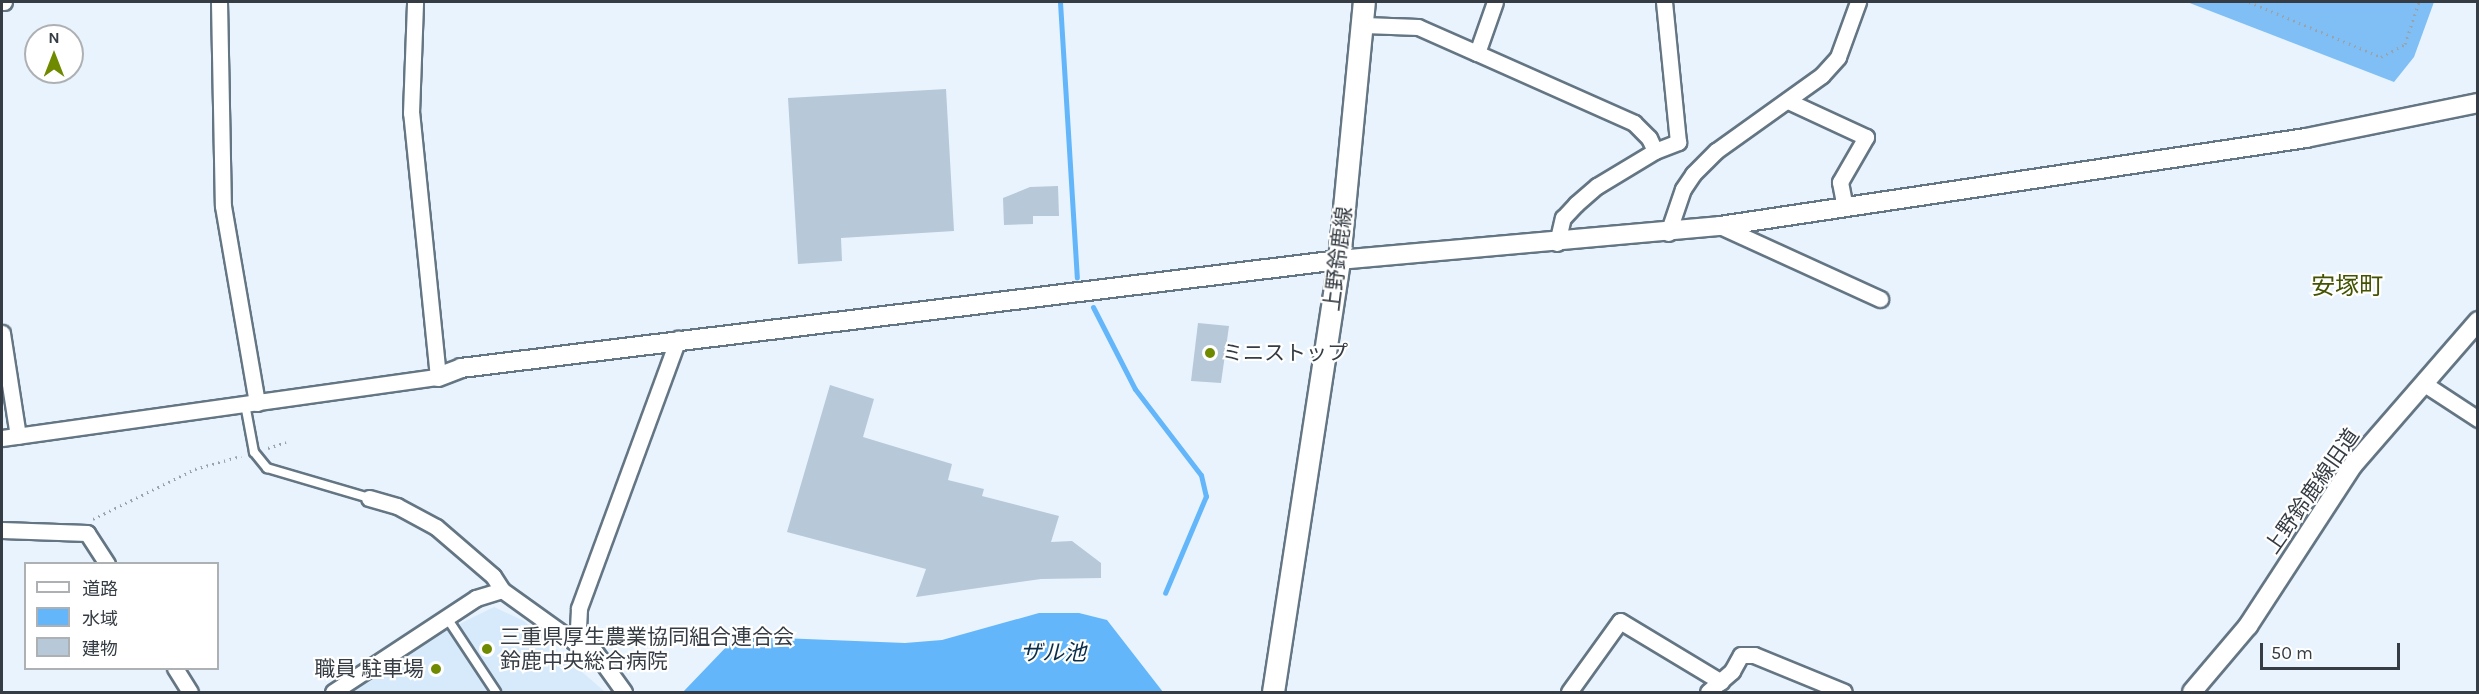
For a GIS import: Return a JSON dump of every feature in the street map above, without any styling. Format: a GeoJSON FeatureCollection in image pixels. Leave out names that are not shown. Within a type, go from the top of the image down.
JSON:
{"type":"FeatureCollection","features":[{"type":"Feature","properties":{"kind":"main road","name":"上野鈴鹿線"},"geometry":{"type":"LineString","coordinates":[[1273,693],[1339,260],[1364,25],[1364,2]]}},
{"type":"Feature","properties":{"kind":"street"},"geometry":{"type":"LineString","coordinates":[[219,2],[223,206],[251,403]]}},
{"type":"Feature","properties":{"kind":"street"},"geometry":{"type":"LineString","coordinates":[[415,2],[411,113],[438,377]]}},
{"type":"Feature","properties":{"kind":"street"},"geometry":{"type":"LineString","coordinates":[[1477,53],[1495,2]]}},
{"type":"Feature","properties":{"kind":"street"},"geometry":{"type":"LineString","coordinates":[[1557,243],[1563,218],[1597,186],[1655,152],[1678,142],[1664,2]]}},
{"type":"Feature","properties":{"kind":"street"},"geometry":{"type":"LineString","coordinates":[[1668,232],[1683,189],[1693,174],[1716,151],[1788,101],[1838,57],[1858,2]]}},
{"type":"Feature","properties":{"kind":"street"},"geometry":{"type":"LineString","coordinates":[[1364,25],[1418,27],[1634,123],[1649,138],[1655,152]]}},
{"type":"Feature","properties":{"kind":"street"},"geometry":{"type":"LineString","coordinates":[[1788,101],[1866,137],[1840,182],[1845,208]]}},
{"type":"Feature","properties":{"kind":"street"},"geometry":{"type":"LineString","coordinates":[[2,438],[438,377],[460,368],[678,339],[1339,260],[1557,243],[1720,226],[2306,138],[2478,104]]}},
{"type":"Feature","properties":{"kind":"street"},"geometry":{"type":"LineString","coordinates":[[1720,226],[1880,299]]}},
{"type":"Feature","properties":{"kind":"street","name":"上野鈴鹿線旧道"},"geometry":{"type":"LineString","coordinates":[[2192,693],[2248,626],[2353,465],[2478,321]]}},
{"type":"Feature","properties":{"kind":"street"},"geometry":{"type":"LineString","coordinates":[[2,333],[18,436]]}},
{"type":"Feature","properties":{"kind":"street"},"geometry":{"type":"LineString","coordinates":[[624,693],[578,628],[579,608],[678,339]]}},
{"type":"Feature","properties":{"kind":"street"},"geometry":{"type":"LineString","coordinates":[[2423,383],[2478,419]]}},
{"type":"Feature","properties":{"kind":"street"},"geometry":{"type":"LineString","coordinates":[[369,498],[397,506],[436,527],[493,576],[502,590],[598,659]]}},
{"type":"Feature","properties":{"kind":"street"},"geometry":{"type":"LineString","coordinates":[[2,530],[87,532],[106,562]]}},
{"type":"Feature","properties":{"kind":"street"},"geometry":{"type":"LineString","coordinates":[[333,693],[476,598],[502,590]]}},
{"type":"Feature","properties":{"kind":"street"},"geometry":{"type":"LineString","coordinates":[[1569,693],[1620,621],[1721,682]]}},
{"type":"Feature","properties":{"kind":"street"},"geometry":{"type":"LineString","coordinates":[[1708,693],[1721,682],[1741,655],[1754,655],[1844,693]]}},
{"type":"Feature","properties":{"kind":"street"},"geometry":{"type":"LineString","coordinates":[[176,670],[190,693]]}},
{"type":"Feature","properties":{"kind":"lane"},"geometry":{"type":"LineString","coordinates":[[251,403],[254,452],[267,468],[369,498]]}},
{"type":"Feature","properties":{"kind":"lane"},"geometry":{"type":"LineString","coordinates":[[447,618],[496,693]]}},
{"type":"Feature","properties":{"kind":"path"},"geometry":{"type":"LineString","coordinates":[[2249,2],[2381,57],[2405,44],[2419,2]]}},
{"type":"Feature","properties":{"kind":"path"},"geometry":{"type":"LineString","coordinates":[[87,532],[88,521],[137,494],[195,469],[286,442]]}},
{"type":"Feature","properties":{"kind":"shaded area"},"geometry":{"type":"Polygon","coordinates":[[[2187,2],[2434,2],[2414,57],[2394,82],[2187,2]]]}},
{"type":"Feature","properties":{"kind":"shaded area","name":"三重県厚生農業協同組合連合会 鈴鹿中央総合病院"},"geometry":{"type":"Polygon","coordinates":[[[494,607],[524,621],[605,692],[349,692],[441,633],[494,607]]]}},
{"type":"Feature","properties":{"kind":"water","name":"ザル池"},"geometry":{"type":"Polygon","coordinates":[[[1039,613],[1079,613],[1107,620],[1163,692],[683,692],[730,643],[755,637],[905,643],[942,640],[1039,613]]]}},
{"type":"Feature","properties":{"kind":"building"},"geometry":{"type":"Polygon","coordinates":[[[946,89],[954,231],[841,238],[842,261],[798,264],[788,98],[946,89]]]}},
{"type":"Feature","properties":{"kind":"building"},"geometry":{"type":"Polygon","coordinates":[[[1058,186],[1059,216],[1033,216],[1033,224],[1004,225],[1003,198],[1030,187],[1058,186]]]}},
{"type":"Feature","properties":{"kind":"building","name":"ミニストップ"},"geometry":{"type":"Polygon","coordinates":[[[1198,323],[1229,326],[1221,383],[1191,381],[1198,323]]]}},
{"type":"Feature","properties":{"kind":"building"},"geometry":{"type":"Polygon","coordinates":[[[830,385],[874,399],[863,437],[952,464],[948,480],[984,489],[982,496],[1059,516],[1051,542],[1072,541],[1101,563],[1101,578],[1041,579],[916,597],[926,569],[787,532],[830,385]]]}},
{"type":"Feature","properties":{"kind":"waterway"},"geometry":{"type":"LineString","coordinates":[[1060,2],[1077,277]]}},
{"type":"Feature","properties":{"kind":"waterway"},"geometry":{"type":"LineString","coordinates":[[1093,307],[1135,389],[1201,475],[1206,496],[1165,593]]}},
{"type":"Feature","properties":{"kind":"place","name":"ミニストップ"},"geometry":{"type":"Point","coordinates":[1210,353]}},
{"type":"Feature","properties":{"kind":"place","name":"三重県厚生農業協同組合連合会 鈴鹿中央総合病院"},"geometry":{"type":"Point","coordinates":[487,649]}},
{"type":"Feature","properties":{"kind":"place","name":"職員 駐車場"},"geometry":{"type":"Point","coordinates":[436,669]}},
{"type":"Feature","properties":{"kind":"district","name":"安塚町"},"geometry":{"type":"Point","coordinates":[2347,287]}}]}
